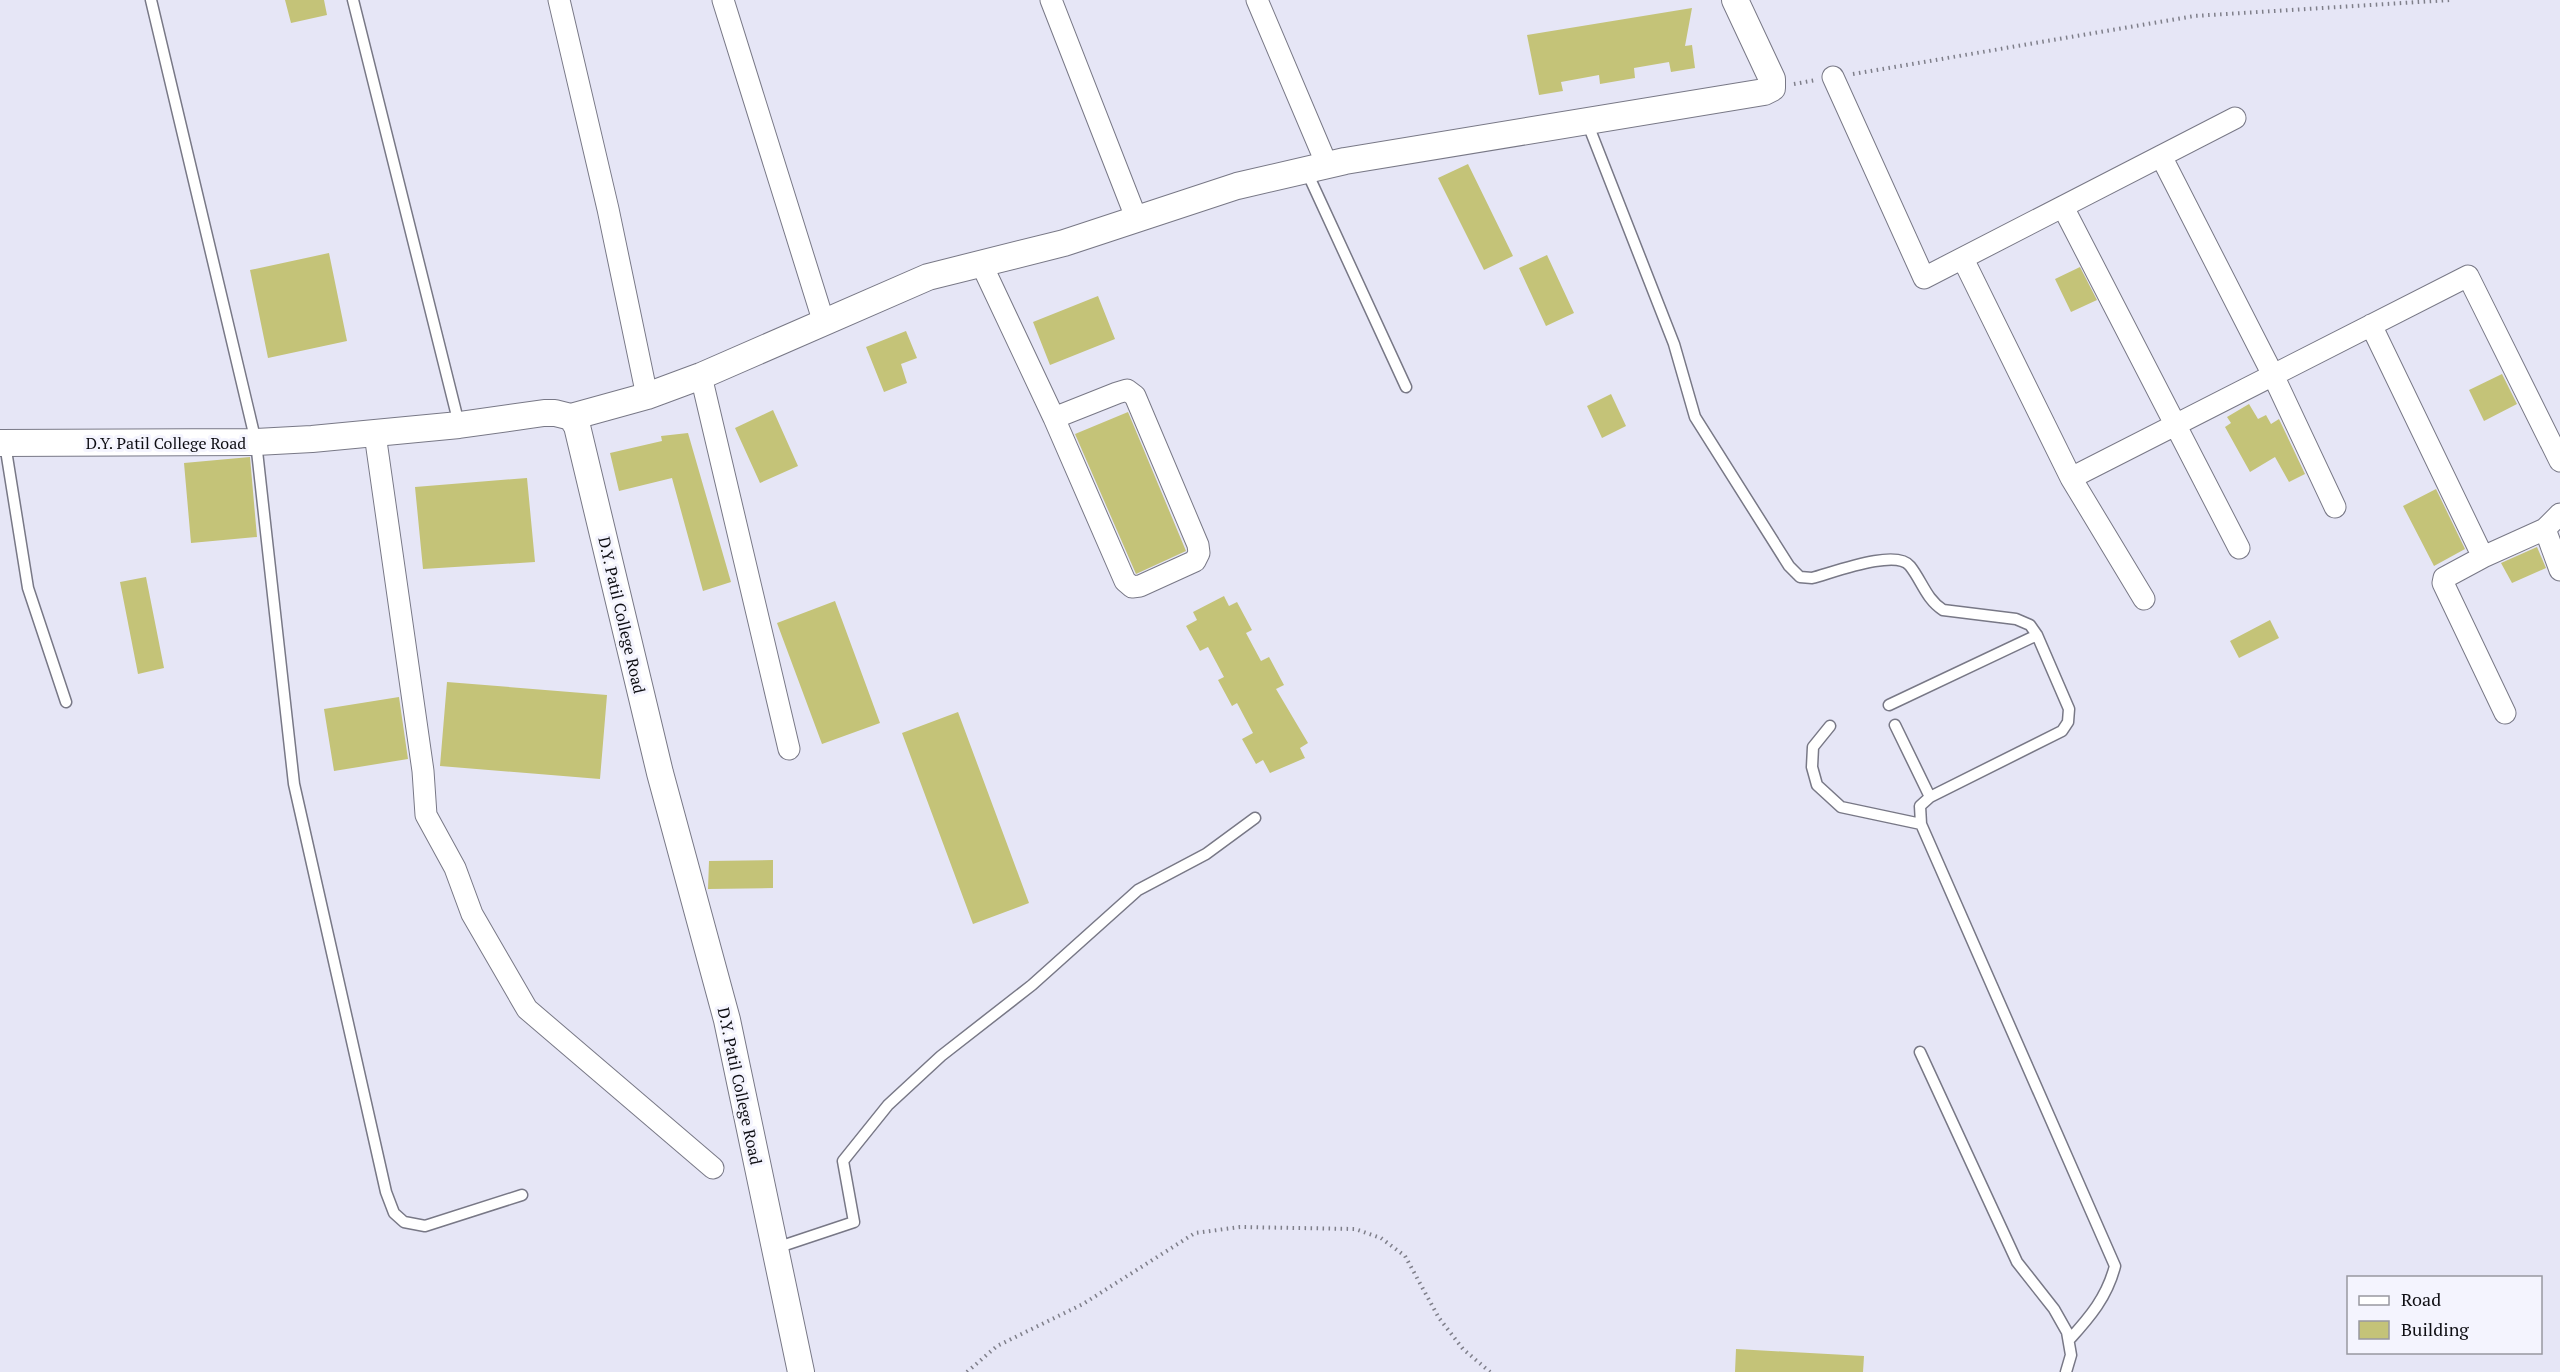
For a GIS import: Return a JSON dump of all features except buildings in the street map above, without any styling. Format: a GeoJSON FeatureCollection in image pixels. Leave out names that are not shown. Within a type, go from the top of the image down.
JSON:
{"type":"FeatureCollection","features":[{"type":"Feature","properties":{"kind":"street"},"geometry":{"type":"LineString","coordinates":[[558,0],[608,209],[647,396]]}},
{"type":"Feature","properties":{"kind":"street"},"geometry":{"type":"LineString","coordinates":[[723,0],[824,323]]}},
{"type":"Feature","properties":{"kind":"street"},"geometry":{"type":"LineString","coordinates":[[1051,0],[1137,220]]}},
{"type":"Feature","properties":{"kind":"street"},"geometry":{"type":"LineString","coordinates":[[1257,0],[1311,124],[1317,168]]}},
{"type":"Feature","properties":{"kind":"street"},"geometry":{"type":"LineString","coordinates":[[571,417],[647,396],[701,376],[928,277],[1064,243],[1237,186],[1317,168],[1764,92],[1772,88],[1772,79],[1735,0]]}},
{"type":"Feature","properties":{"kind":"street"},"geometry":{"type":"LineString","coordinates":[[1833,77],[1924,278],[2235,118]]}},
{"type":"Feature","properties":{"kind":"street"},"geometry":{"type":"LineString","coordinates":[[2161,156],[2272,375],[2335,507]]}},
{"type":"Feature","properties":{"kind":"street"},"geometry":{"type":"LineString","coordinates":[[2063,207],[2174,426],[2239,548]]}},
{"type":"Feature","properties":{"kind":"street"},"geometry":{"type":"LineString","coordinates":[[1963,259],[2071,478],[2144,599]]}},
{"type":"Feature","properties":{"kind":"street"},"geometry":{"type":"LineString","coordinates":[[981,264],[1054,418],[1125,581],[1132,587],[1140,586],[1196,561],[1200,554],[1198,545],[1135,396],[1127,390],[1054,418]]}},
{"type":"Feature","properties":{"kind":"street"},"geometry":{"type":"LineString","coordinates":[[2071,478],[2468,276],[2560,461]]}},
{"type":"Feature","properties":{"kind":"street"},"geometry":{"type":"LineString","coordinates":[[2371,326],[2483,557]]}},
{"type":"Feature","properties":{"kind":"street"},"geometry":{"type":"LineString","coordinates":[[701,376],[789,749]]}},
{"type":"Feature","properties":{"kind":"street","name":"D.Y. Patil College Road"},"geometry":{"type":"LineString","coordinates":[[3,443],[256,442],[375,434],[555,412],[571,417],[577,426],[660,773],[727,1020],[801,1372]]}},
{"type":"Feature","properties":{"kind":"street"},"geometry":{"type":"LineString","coordinates":[[375,434],[423,771],[426,815],[455,868],[472,914],[527,1009],[713,1168]]}},
{"type":"Feature","properties":{"kind":"street"},"geometry":{"type":"LineString","coordinates":[[2505,713],[2443,583],[2445,575],[2545,530],[2560,514]]}},
{"type":"Feature","properties":{"kind":"street"},"geometry":{"type":"LineString","coordinates":[[2545,530],[2560,570]]}},
{"type":"Feature","properties":{"kind":"lane"},"geometry":{"type":"LineString","coordinates":[[151,0],[256,442],[294,784],[386,1192],[394,1213],[404,1222],[425,1226],[522,1194]]}},
{"type":"Feature","properties":{"kind":"lane"},"geometry":{"type":"LineString","coordinates":[[353,0],[459,425]]}},
{"type":"Feature","properties":{"kind":"lane"},"geometry":{"type":"LineString","coordinates":[[1587,122],[1674,344],[1695,417],[1789,566],[1800,577],[1812,578],[1884,559],[1900,560],[1908,564],[1933,604],[1942,610],[2016,619],[2030,625],[2037,635],[2070,709],[2068,722],[2062,731],[1930,797],[1920,806],[1921,824],[2115,1266],[2110,1287],[2095,1311],[2069,1340]]}},
{"type":"Feature","properties":{"kind":"lane"},"geometry":{"type":"LineString","coordinates":[[1317,168],[1406,387]]}},
{"type":"Feature","properties":{"kind":"lane"},"geometry":{"type":"LineString","coordinates":[[3,443],[27,588],[66,702]]}},
{"type":"Feature","properties":{"kind":"lane"},"geometry":{"type":"LineString","coordinates":[[1889,705],[2037,635]]}},
{"type":"Feature","properties":{"kind":"lane"},"geometry":{"type":"LineString","coordinates":[[1895,725],[1930,797]]}},
{"type":"Feature","properties":{"kind":"lane"},"geometry":{"type":"LineString","coordinates":[[1830,726],[1813,747],[1812,767],[1817,785],[1841,807],[1921,824]]}},
{"type":"Feature","properties":{"kind":"lane"},"geometry":{"type":"LineString","coordinates":[[775,1248],[854,1222],[843,1161],[888,1106],[941,1056],[1032,985],[1138,890],[1206,854],[1255,818]]}},
{"type":"Feature","properties":{"kind":"lane"},"geometry":{"type":"LineString","coordinates":[[1920,1052],[2017,1262],[2054,1309],[2067,1332],[2071,1355],[2066,1372]]}},
{"type":"Feature","properties":{"kind":"path"},"geometry":{"type":"LineString","coordinates":[[1772,88],[2194,16],[2450,0]]}},
{"type":"Feature","properties":{"kind":"path"},"geometry":{"type":"LineString","coordinates":[[967,1372],[997,1346],[1083,1304],[1195,1233],[1240,1227],[1355,1229],[1380,1238],[1405,1256],[1439,1318],[1463,1349],[1490,1372]]}}]}
